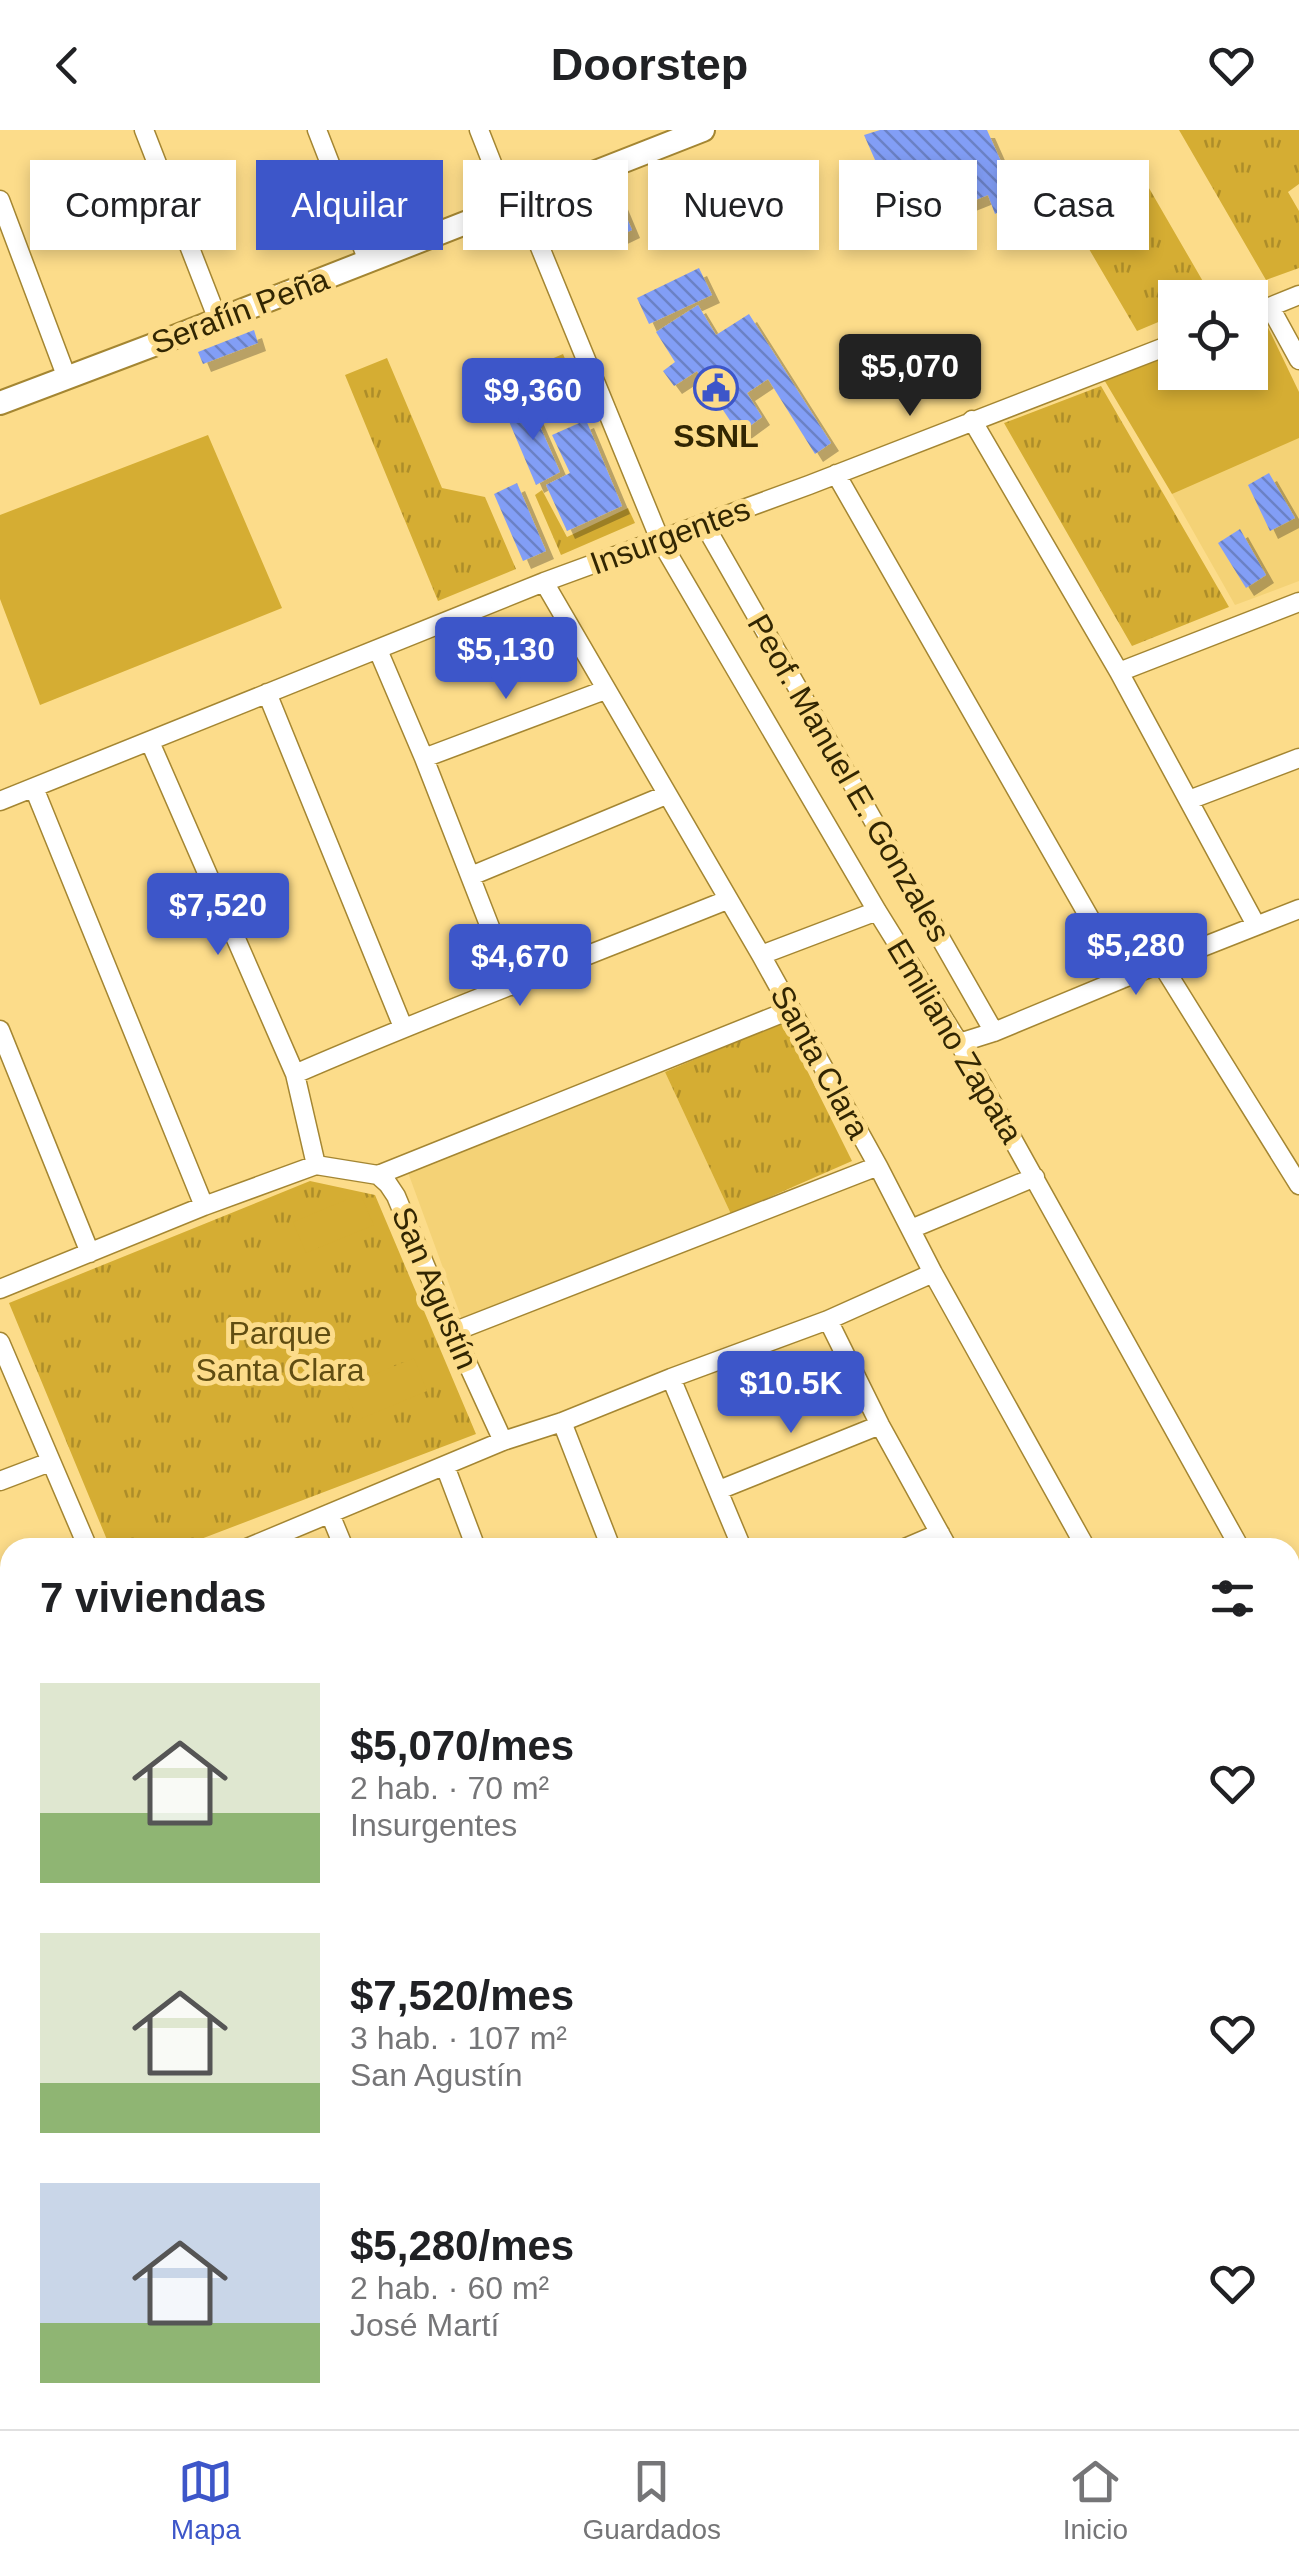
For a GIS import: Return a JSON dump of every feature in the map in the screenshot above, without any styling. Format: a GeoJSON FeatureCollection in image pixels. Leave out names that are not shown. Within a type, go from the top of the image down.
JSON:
{"type":"FeatureCollection","features":[{"type":"Feature","properties":{"kind":"main road","name":"Serafín Peña"},"geometry":{"type":"LineString","coordinates":[[611,160],[659,138],[702,130]]}},
{"type":"Feature","properties":{"kind":"main road","name":"Serafín Peña"},"geometry":{"type":"LineString","coordinates":[[0,403],[463,224]]}},
{"type":"Feature","properties":{"kind":"street"},"geometry":{"type":"LineString","coordinates":[[144,130],[218,320]]}},
{"type":"Feature","properties":{"kind":"street"},"geometry":{"type":"LineString","coordinates":[[317,130],[368,261]]}},
{"type":"Feature","properties":{"kind":"street","name":"Emiliano Zapata"},"geometry":{"type":"LineString","coordinates":[[479,130],[494,160]]}},
{"type":"Feature","properties":{"kind":"street"},"geometry":{"type":"LineString","coordinates":[[0,200],[68,378]]}},
{"type":"Feature","properties":{"kind":"street","name":"Emiliano Zapata"},"geometry":{"type":"LineString","coordinates":[[535,250],[660,540],[959,1043],[1235,1538]]}},
{"type":"Feature","properties":{"kind":"street"},"geometry":{"type":"LineString","coordinates":[[1299,296],[1270,307],[1299,360]]}},
{"type":"Feature","properties":{"kind":"street","name":"Insurgentes"},"geometry":{"type":"LineString","coordinates":[[0,801],[544,582],[1158,349]]}},
{"type":"Feature","properties":{"kind":"street"},"geometry":{"type":"LineString","coordinates":[[972,420],[1119,672],[1256,925]]}},
{"type":"Feature","properties":{"kind":"street"},"geometry":{"type":"LineString","coordinates":[[836,474],[1124,978]]}},
{"type":"Feature","properties":{"kind":"street","name":"Peof. Manuel E. Gonzales"},"geometry":{"type":"LineString","coordinates":[[704,524],[994,1032]]}},
{"type":"Feature","properties":{"kind":"street","name":"Santa Clara"},"geometry":{"type":"LineString","coordinates":[[544,582],[761,956],[878,1166],[932,1274],[1080,1538]]}},
{"type":"Feature","properties":{"kind":"street"},"geometry":{"type":"LineString","coordinates":[[1119,672],[1299,602]]}},
{"type":"Feature","properties":{"kind":"street"},"geometry":{"type":"LineString","coordinates":[[378,650],[513,986]]}},
{"type":"Feature","properties":{"kind":"street"},"geometry":{"type":"LineString","coordinates":[[424,758],[605,690]]}},
{"type":"Feature","properties":{"kind":"street"},"geometry":{"type":"LineString","coordinates":[[268,693],[403,1027]]}},
{"type":"Feature","properties":{"kind":"street"},"geometry":{"type":"LineString","coordinates":[[0,1289],[316,1165],[295,1074],[150,742]]}},
{"type":"Feature","properties":{"kind":"street"},"geometry":{"type":"LineString","coordinates":[[1189,800],[1299,758]]}},
{"type":"Feature","properties":{"kind":"street"},"geometry":{"type":"LineString","coordinates":[[34,788],[204,1206]]}},
{"type":"Feature","properties":{"kind":"street"},"geometry":{"type":"LineString","coordinates":[[471,876],[666,795]]}},
{"type":"Feature","properties":{"kind":"street"},"geometry":{"type":"LineString","coordinates":[[295,1074],[403,1027],[727,900]]}},
{"type":"Feature","properties":{"kind":"street"},"geometry":{"type":"LineString","coordinates":[[959,1043],[1299,909]]}},
{"type":"Feature","properties":{"kind":"street"},"geometry":{"type":"LineString","coordinates":[[761,956],[877,910]]}},
{"type":"Feature","properties":{"kind":"street"},"geometry":{"type":"LineString","coordinates":[[1162,963],[1299,1185]]}},
{"type":"Feature","properties":{"kind":"street"},"geometry":{"type":"LineString","coordinates":[[378,1175],[790,1010]]}},
{"type":"Feature","properties":{"kind":"street"},"geometry":{"type":"LineString","coordinates":[[0,1030],[90,1253]]}},
{"type":"Feature","properties":{"kind":"street","name":"San Agustín"},"geometry":{"type":"LineString","coordinates":[[316,1165],[378,1175],[388,1184],[503,1441]]}},
{"type":"Feature","properties":{"kind":"street"},"geometry":{"type":"LineString","coordinates":[[453,1332],[878,1166]]}},
{"type":"Feature","properties":{"kind":"street"},"geometry":{"type":"LineString","coordinates":[[911,1229],[1036,1177]]}},
{"type":"Feature","properties":{"kind":"street"},"geometry":{"type":"LineString","coordinates":[[271,1538],[503,1441],[828,1320],[932,1274]]}},
{"type":"Feature","properties":{"kind":"street"},"geometry":{"type":"LineString","coordinates":[[828,1320],[880,1426],[943,1538]]}},
{"type":"Feature","properties":{"kind":"street"},"geometry":{"type":"LineString","coordinates":[[0,1342],[84,1538]]}},
{"type":"Feature","properties":{"kind":"street"},"geometry":{"type":"LineString","coordinates":[[671,1378],[738,1538]]}},
{"type":"Feature","properties":{"kind":"street"},"geometry":{"type":"LineString","coordinates":[[562,1422],[607,1538]]}},
{"type":"Feature","properties":{"kind":"street"},"geometry":{"type":"LineString","coordinates":[[719,1490],[880,1426]]}},
{"type":"Feature","properties":{"kind":"street"},"geometry":{"type":"LineString","coordinates":[[0,1480],[50,1462]]}},
{"type":"Feature","properties":{"kind":"street"},"geometry":{"type":"LineString","coordinates":[[445,1466],[472,1538]]}},
{"type":"Feature","properties":{"kind":"street"},"geometry":{"type":"LineString","coordinates":[[330,1514],[340,1538]]}},
{"type":"Feature","properties":{"kind":"shaded area"},"geometry":{"type":"Polygon","coordinates":[[[1299,428],[1299,581],[1235,605],[1172,494],[1299,428]]]}},
{"type":"Feature","properties":{"kind":"shaded area"},"geometry":{"type":"Polygon","coordinates":[[[665,1072],[731,1214],[464,1325],[406,1167],[665,1072]]]}},
{"type":"Feature","properties":{"kind":"green space"},"geometry":{"type":"Polygon","coordinates":[[[1179,130],[1299,130],[1299,184],[1288,192],[1299,211],[1299,268],[1266,280],[1179,130]]]}},
{"type":"Feature","properties":{"kind":"green space"},"geometry":{"type":"Polygon","coordinates":[[[1149,188],[1202,280],[1158,280],[1158,322],[1137,331],[1090,250],[1149,250],[1149,188]]]}},
{"type":"Feature","properties":{"kind":"green space"},"geometry":{"type":"Polygon","coordinates":[[[1268,327],[1299,392],[1299,438],[1172,494],[1103,378],[1158,357],[1158,390],[1268,390],[1268,327]]]}},
{"type":"Feature","properties":{"kind":"green space"},"geometry":{"type":"Polygon","coordinates":[[[563,354],[588,414],[529,396],[473,420],[462,397],[563,354]]]}},
{"type":"Feature","properties":{"kind":"green space"},"geometry":{"type":"Polygon","coordinates":[[[387,358],[442,488],[485,497],[516,569],[438,601],[345,375],[387,358]]]}},
{"type":"Feature","properties":{"kind":"green space"},"geometry":{"type":"Polygon","coordinates":[[[1101,386],[1229,607],[1132,646],[1004,423],[1101,386]]]}},
{"type":"Feature","properties":{"kind":"green space"},"geometry":{"type":"Polygon","coordinates":[[[208,435],[282,608],[40,705],[0,599],[0,515],[208,435]]]}},
{"type":"Feature","properties":{"kind":"green space"},"geometry":{"type":"Polygon","coordinates":[[[542,490],[567,537],[628,508],[635,523],[561,555],[535,495],[542,490]]]}},
{"type":"Feature","properties":{"kind":"green space"},"geometry":{"type":"Polygon","coordinates":[[[783,1022],[852,1161],[731,1214],[665,1072],[783,1022]]]}},
{"type":"Feature","properties":{"kind":"green space","name":"Parque Santa Clara"},"geometry":{"type":"Polygon","coordinates":[[[310,1181],[375,1195],[476,1434],[204,1538],[106,1538],[9,1303],[310,1181]]]}},
{"type":"Feature","properties":{"kind":"green space"},"geometry":{"type":"Polygon","coordinates":[[[360,1194],[374,1225],[306,1253],[293,1222],[360,1194]]]}},
{"type":"Feature","properties":{"kind":"green space"},"geometry":{"type":"Polygon","coordinates":[[[414,1358],[427,1391],[358,1420],[344,1387],[414,1358]]]}},
{"type":"Feature","properties":{"kind":"building"},"geometry":{"type":"Polygon","coordinates":[[[880,130],[987,130],[1000,160],[997,160],[997,213],[988,195],[977,199],[977,160],[875,160],[864,135],[880,130]]]}},
{"type":"Feature","properties":{"kind":"building"},"geometry":{"type":"Polygon","coordinates":[[[699,268],[712,295],[649,324],[637,298],[699,268]]]}},
{"type":"Feature","properties":{"kind":"building"},"geometry":{"type":"Polygon","coordinates":[[[698,305],[716,335],[749,314],[831,443],[815,454],[768,379],[747,393],[762,417],[739,434],[697,371],[674,386],[663,371],[675,362],[656,332],[698,305]]]}},
{"type":"Feature","properties":{"kind":"building"},"geometry":{"type":"Polygon","coordinates":[[[254,330],[258,343],[203,364],[198,352],[254,330]]]}},
{"type":"Feature","properties":{"kind":"building"},"geometry":{"type":"Polygon","coordinates":[[[529,401],[560,472],[536,485],[505,412],[529,401]]]}},
{"type":"Feature","properties":{"kind":"building"},"geometry":{"type":"Polygon","coordinates":[[[586,420],[622,506],[567,531],[546,485],[570,473],[552,435],[586,420]]]}},
{"type":"Feature","properties":{"kind":"building"},"geometry":{"type":"Polygon","coordinates":[[[1269,473],[1295,518],[1270,531],[1248,485],[1269,473]]]}},
{"type":"Feature","properties":{"kind":"building"},"geometry":{"type":"Polygon","coordinates":[[[517,483],[546,551],[523,561],[494,494],[517,483]]]}},
{"type":"Feature","properties":{"kind":"building"},"geometry":{"type":"Polygon","coordinates":[[[1240,529],[1266,575],[1246,588],[1218,543],[1240,529]]]}},
{"type":"Feature","properties":{"kind":"place","name":"SSNL"},"geometry":{"type":"Point","coordinates":[716,388]}}]}
